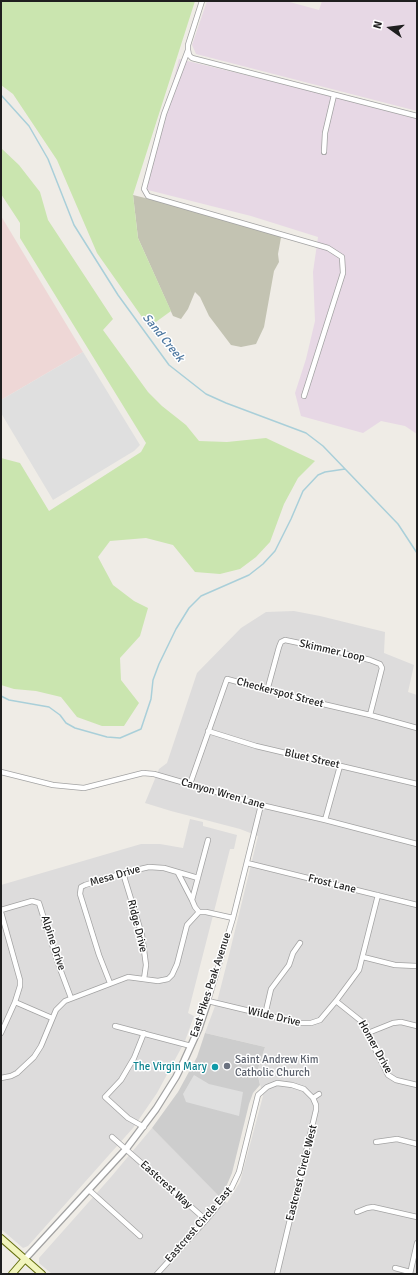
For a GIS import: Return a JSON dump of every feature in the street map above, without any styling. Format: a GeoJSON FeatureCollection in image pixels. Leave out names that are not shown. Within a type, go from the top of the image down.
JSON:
{"type":"FeatureCollection","features":[{"type":"Feature","properties":{"kind":"main road"},"geometry":{"type":"LineString","coordinates":[[1,1238],[42,1274]]}},
{"type":"Feature","properties":{"kind":"main road","name":"East Pikes Peak Avenue"},"geometry":{"type":"LineString","coordinates":[[12,1274],[25,1259]]}},
{"type":"Feature","properties":{"kind":"street"},"geometry":{"type":"LineString","coordinates":[[202,1],[188,50],[164,114],[144,190],[148,196],[328,248],[342,257],[343,273],[304,396]]}},
{"type":"Feature","properties":{"kind":"street"},"geometry":{"type":"LineString","coordinates":[[188,50],[189,55],[192,58],[417,116]]}},
{"type":"Feature","properties":{"kind":"street"},"geometry":{"type":"LineString","coordinates":[[324,152],[325,133],[334,95]]}},
{"type":"Feature","properties":{"kind":"street","name":"Skimmer Loop"},"geometry":{"type":"LineString","coordinates":[[267,691],[281,642],[285,640],[332,650],[380,664],[382,668],[370,715]]}},
{"type":"Feature","properties":{"kind":"street","name":"Checkerspot Street"},"geometry":{"type":"LineString","coordinates":[[190,784],[227,679],[267,691],[370,715],[417,728]]}},
{"type":"Feature","properties":{"kind":"street","name":"Bluet Street"},"geometry":{"type":"LineString","coordinates":[[208,731],[256,746],[417,784]]}},
{"type":"Feature","properties":{"kind":"street"},"geometry":{"type":"LineString","coordinates":[[325,820],[340,766]]}},
{"type":"Feature","properties":{"kind":"street","name":"Canyon Wren Lane"},"geometry":{"type":"LineString","coordinates":[[1,773],[53,784],[84,788],[143,773],[164,776],[261,805],[417,844]]}},
{"type":"Feature","properties":{"kind":"street","name":"East Pikes Peak Avenue"},"geometry":{"type":"LineString","coordinates":[[25,1259],[126,1149],[144,1127],[165,1096],[191,1046],[208,1001],[233,918],[261,805]]}},
{"type":"Feature","properties":{"kind":"street"},"geometry":{"type":"LineString","coordinates":[[192,900],[208,840]]}},
{"type":"Feature","properties":{"kind":"street","name":"Frost Lane"},"geometry":{"type":"LineString","coordinates":[[247,863],[417,905]]}},
{"type":"Feature","properties":{"kind":"street","name":"Mesa Drive"},"geometry":{"type":"LineString","coordinates":[[110,983],[95,943],[80,891],[81,887],[123,873],[149,867],[164,868],[198,878]]}},
{"type":"Feature","properties":{"kind":"street","name":"Ridge Drive"},"geometry":{"type":"LineString","coordinates":[[123,873],[142,935],[146,965],[144,979]]}},
{"type":"Feature","properties":{"kind":"street"},"geometry":{"type":"LineString","coordinates":[[178,873],[199,912]]}},
{"type":"Feature","properties":{"kind":"street","name":"Wilde Drive"},"geometry":{"type":"LineString","coordinates":[[208,1001],[300,1024],[320,1020],[357,974],[363,957],[378,895]]}},
{"type":"Feature","properties":{"kind":"street","name":"Alpine Drive"},"geometry":{"type":"LineString","coordinates":[[1,911],[32,901],[39,903],[71,998]]}},
{"type":"Feature","properties":{"kind":"street"},"geometry":{"type":"LineString","coordinates":[[1,911],[20,980],[20,986],[15,1002],[1,1034]]}},
{"type":"Feature","properties":{"kind":"street"},"geometry":{"type":"LineString","coordinates":[[1,1078],[17,1073],[34,1057],[41,1046],[56,1010],[61,1003],[128,977],[170,981],[175,971],[187,925],[199,912],[206,912],[233,918]]}},
{"type":"Feature","properties":{"kind":"street"},"geometry":{"type":"LineString","coordinates":[[265,1015],[271,989],[289,965],[293,953],[300,943]]}},
{"type":"Feature","properties":{"kind":"street"},"geometry":{"type":"LineString","coordinates":[[363,957],[395,965],[417,966]]}},
{"type":"Feature","properties":{"kind":"street","name":"Homer Drive"},"geometry":{"type":"LineString","coordinates":[[336,1001],[358,1017],[368,1033],[388,1075],[396,1080],[417,1085]]}},
{"type":"Feature","properties":{"kind":"street"},"geometry":{"type":"LineString","coordinates":[[15,1002],[52,1018]]}},
{"type":"Feature","properties":{"kind":"street"},"geometry":{"type":"LineString","coordinates":[[368,1033],[393,1023],[401,1022],[417,1026]]}},
{"type":"Feature","properties":{"kind":"street"},"geometry":{"type":"LineString","coordinates":[[115,1026],[191,1046]]}},
{"type":"Feature","properties":{"kind":"street"},"geometry":{"type":"LineString","coordinates":[[144,1033],[134,1058],[121,1080],[106,1096],[128,1118],[144,1127]]}},
{"type":"Feature","properties":{"kind":"street","name":"Eastcrest Circle East"},"geometry":{"type":"LineString","coordinates":[[157,1274],[227,1196],[237,1179],[258,1095],[262,1090],[271,1084],[277,1083],[292,1085],[304,1089],[313,1098]]}},
{"type":"Feature","properties":{"kind":"street"},"geometry":{"type":"LineString","coordinates":[[313,1098],[319,1094]]}},
{"type":"Feature","properties":{"kind":"street","name":"Eastcrest Circle West"},"geometry":{"type":"LineString","coordinates":[[277,1274],[316,1116],[316,1105],[313,1098]]}},
{"type":"Feature","properties":{"kind":"street","name":"Eastcrest Way"},"geometry":{"type":"LineString","coordinates":[[112,1137],[206,1220]]}},
{"type":"Feature","properties":{"kind":"street"},"geometry":{"type":"LineString","coordinates":[[376,1142],[397,1139],[417,1144]]}},
{"type":"Feature","properties":{"kind":"street"},"geometry":{"type":"LineString","coordinates":[[88,1190],[140,1236]]}},
{"type":"Feature","properties":{"kind":"street"},"geometry":{"type":"LineString","coordinates":[[357,1212],[374,1207],[417,1217]]}},
{"type":"Feature","properties":{"kind":"street"},"geometry":{"type":"LineString","coordinates":[[395,1268],[410,1273],[417,1243]]}},
{"type":"Feature","properties":{"kind":"shaded area"},"geometry":{"type":"Polygon","coordinates":[[[207,1],[286,1],[319,10],[322,1],[417,1],[417,111],[196,54],[192,45],[207,1]]]}},
{"type":"Feature","properties":{"kind":"shaded area"},"geometry":{"type":"Polygon","coordinates":[[[179,59],[417,116],[417,434],[405,426],[381,421],[363,433],[301,416],[295,393],[306,359],[315,321],[313,272],[318,237],[251,216],[144,189],[179,59]]]}},
{"type":"Feature","properties":{"kind":"shaded area"},"geometry":{"type":"Polygon","coordinates":[[[133,195],[282,232],[278,254],[279,262],[274,271],[264,327],[256,344],[241,347],[231,345],[209,316],[200,297],[195,292],[188,309],[181,319],[173,316],[138,238],[133,195]]]}},
{"type":"Feature","properties":{"kind":"shaded area"},"geometry":{"type":"Polygon","coordinates":[[[1,216],[83,352],[1,400],[1,216]]]}},
{"type":"Feature","properties":{"kind":"shaded area"},"geometry":{"type":"Polygon","coordinates":[[[83,352],[140,445],[134,451],[53,500],[1,413],[1,400],[83,352]]]}},
{"type":"Feature","properties":{"kind":"shaded area"},"geometry":{"type":"Polygon","coordinates":[[[294,611],[385,632],[384,653],[414,665],[408,692],[417,695],[417,1274],[52,1274],[39,1263],[39,1258],[111,1177],[152,1128],[227,1203],[240,1182],[263,1096],[257,1072],[265,1047],[205,1033],[218,998],[258,836],[240,829],[145,803],[159,769],[167,763],[197,673],[241,628],[266,612],[294,611]]]}},
{"type":"Feature","properties":{"kind":"shaded area"},"geometry":{"type":"Polygon","coordinates":[[[190,819],[203,822],[203,826],[237,835],[234,849],[230,849],[188,1013],[194,1016],[185,1041],[157,1093],[133,1128],[28,1246],[23,1248],[1,1229],[1,885],[141,844],[160,844],[183,848],[190,819]]]}},
{"type":"Feature","properties":{"kind":"shaded area"},"geometry":{"type":"Polygon","coordinates":[[[205,1033],[265,1047],[257,1072],[260,1085],[253,1093],[249,1104],[232,1173],[226,1187],[219,1196],[152,1128],[178,1092],[197,1057],[205,1033]]]}},
{"type":"Feature","properties":{"kind":"shaded area"},"geometry":{"type":"Polygon","coordinates":[[[194,1075],[209,1084],[243,1092],[239,1116],[186,1102],[183,1094],[194,1075]]]}},
{"type":"Feature","properties":{"kind":"green space"},"geometry":{"type":"Polygon","coordinates":[[[1,1],[195,1],[133,195],[138,238],[171,311],[149,327],[97,253],[57,160],[13,94],[1,85],[1,1]]]}},
{"type":"Feature","properties":{"kind":"green space"},"geometry":{"type":"Polygon","coordinates":[[[1,148],[19,165],[40,192],[48,220],[113,319],[103,330],[148,392],[162,406],[186,425],[199,441],[227,442],[266,438],[315,461],[298,478],[284,504],[270,542],[256,557],[240,569],[220,574],[195,572],[173,545],[146,538],[110,541],[98,557],[113,585],[134,601],[148,608],[140,636],[120,658],[121,680],[139,703],[124,726],[102,726],[77,717],[61,697],[36,691],[14,689],[1,685],[1,458],[20,463],[49,511],[141,452],[146,443],[20,238],[20,223],[1,194],[1,148]]]}},
{"type":"Feature","properties":{"kind":"waterway","name":"Sand Creek"},"geometry":{"type":"LineString","coordinates":[[1,95],[29,126],[48,159],[74,225],[118,295],[169,365],[206,394],[306,433],[323,446],[398,524],[417,553]]}},
{"type":"Feature","properties":{"kind":"waterway"},"geometry":{"type":"LineString","coordinates":[[1,696],[9,700],[49,707],[60,715],[66,723],[75,728],[107,737],[120,738],[141,729],[151,699],[153,680],[159,664],[176,629],[189,608],[201,596],[249,575],[263,564],[275,551],[303,491],[318,475],[325,472],[345,469]]}},
{"type":"Feature","properties":{"kind":"place","name":"Saint Andrew Kim Catholic Church"},"geometry":{"type":"Point","coordinates":[227,1066]}},
{"type":"Feature","properties":{"kind":"place","name":"The Virgin Mary"},"geometry":{"type":"Point","coordinates":[215,1067]}}]}
